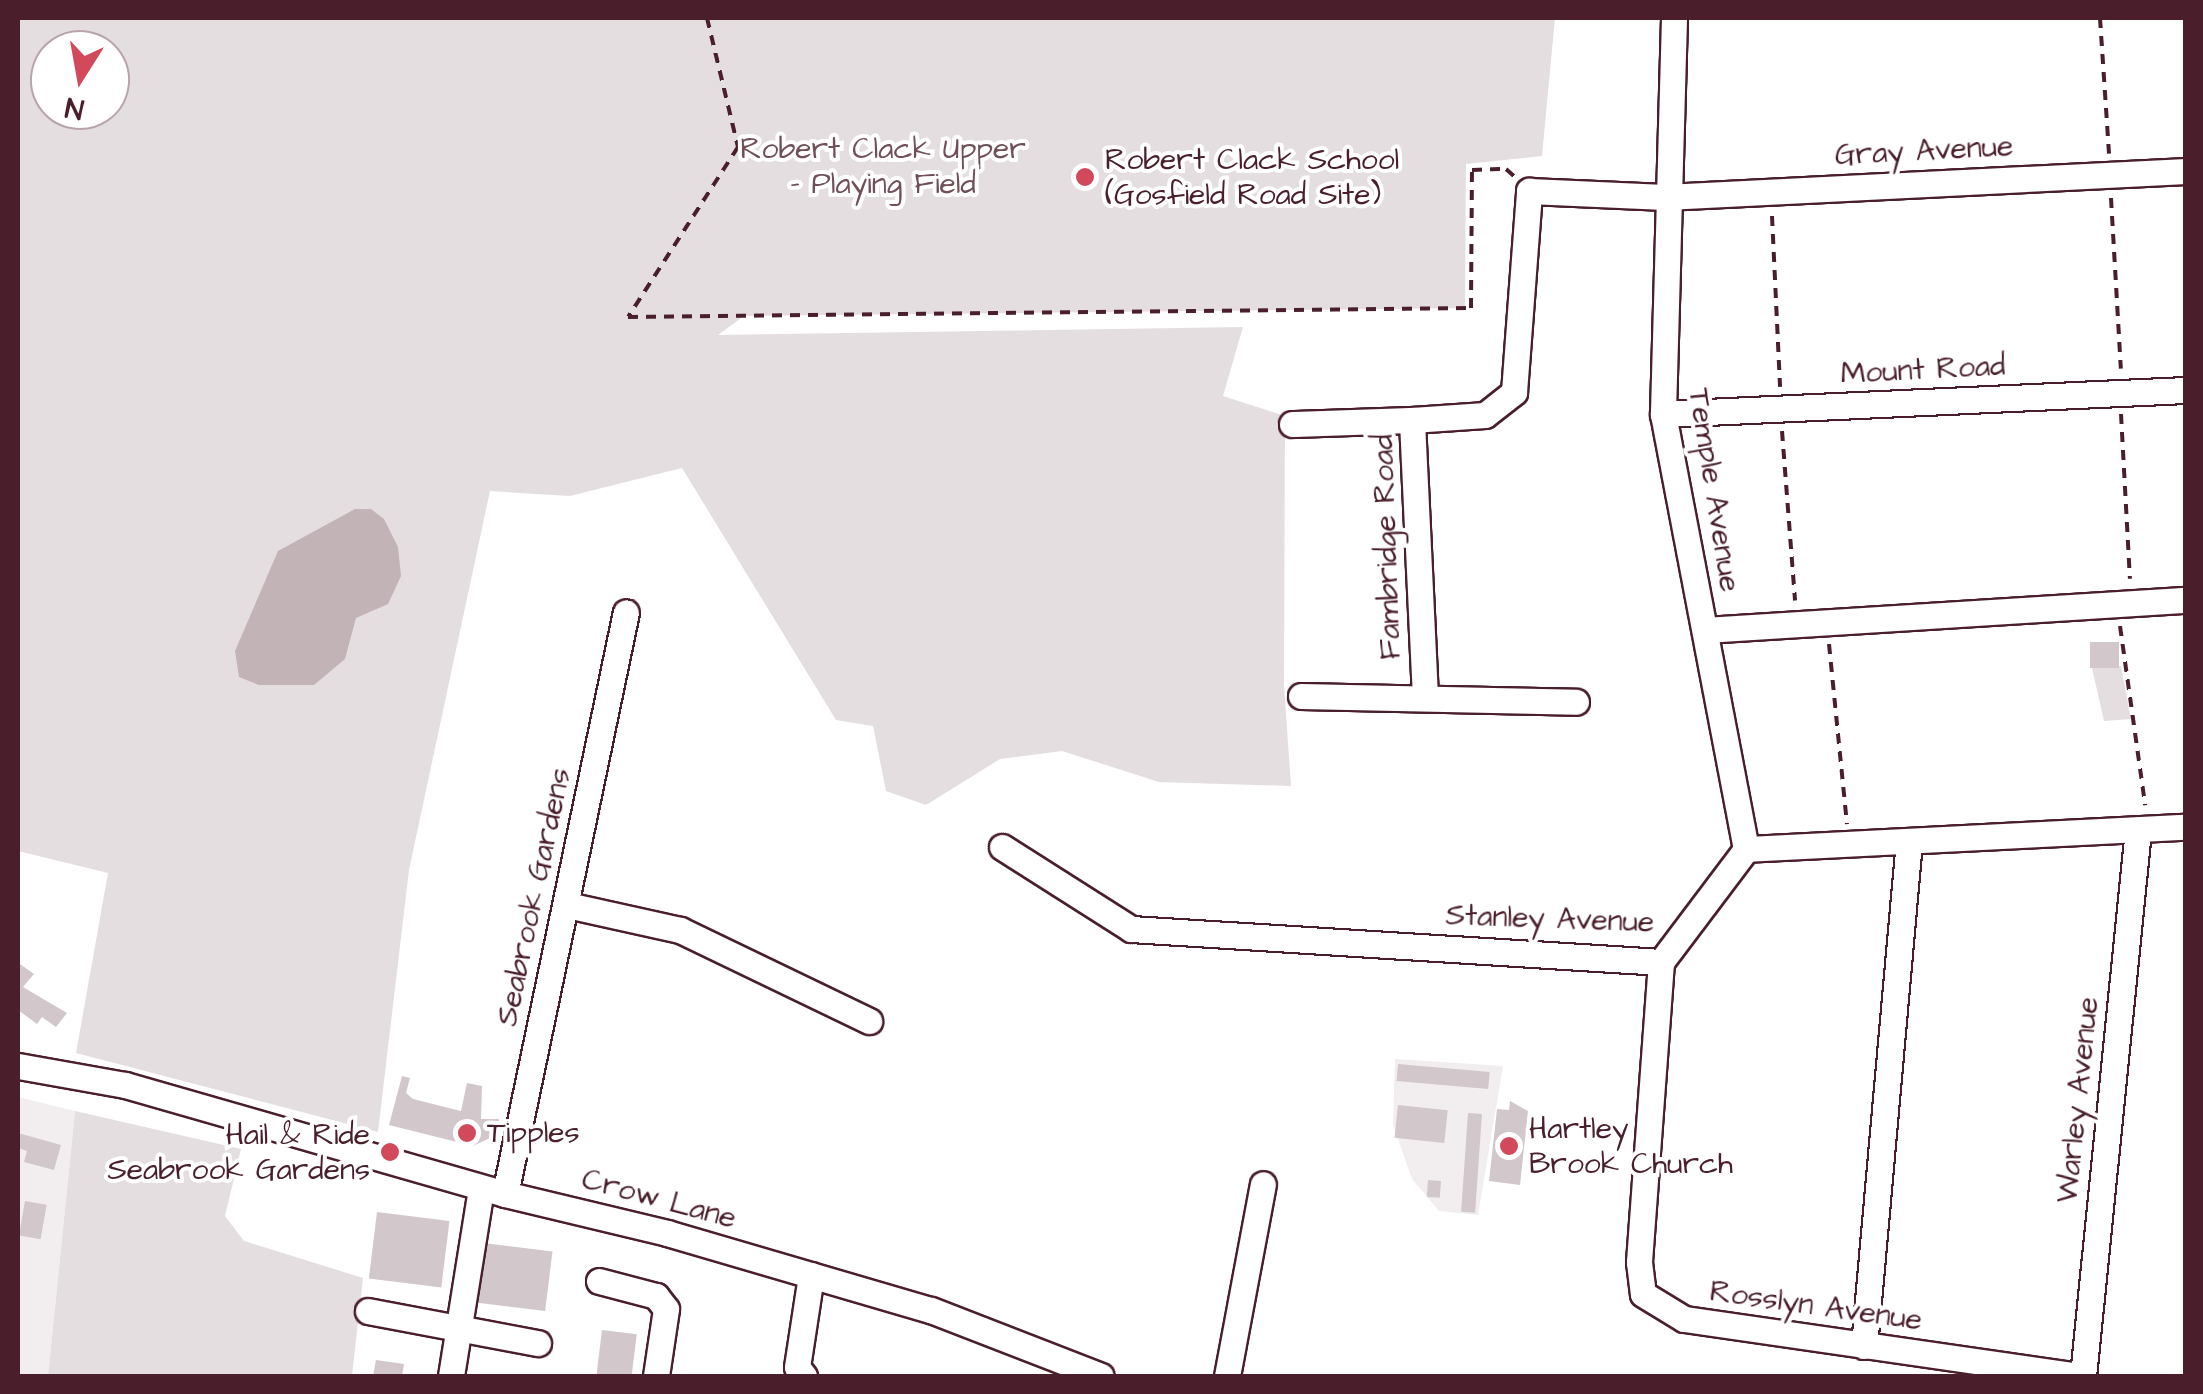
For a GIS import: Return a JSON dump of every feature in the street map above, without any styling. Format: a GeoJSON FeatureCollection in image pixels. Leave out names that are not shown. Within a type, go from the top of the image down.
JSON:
{"type":"FeatureCollection","features":[{"type":"Feature","properties":{"kind":"street","name":"Temple Avenue"},"geometry":{"type":"LineString","coordinates":[[1674,18],[1665,197],[1663,414],[1746,849]]}},
{"type":"Feature","properties":{"kind":"street","name":"Gray Avenue"},"geometry":{"type":"LineString","coordinates":[[1665,197],[2186,171]]}},
{"type":"Feature","properties":{"kind":"street"},"geometry":{"type":"LineString","coordinates":[[1528,191],[1665,197]]}},
{"type":"Feature","properties":{"kind":"street","name":"Fambridge Road"},"geometry":{"type":"LineString","coordinates":[[1424,697],[1412,420],[1485,416],[1514,392],[1528,191]]}},
{"type":"Feature","properties":{"kind":"street","name":"Mount Road"},"geometry":{"type":"LineString","coordinates":[[1663,414],[2186,390]]}},
{"type":"Feature","properties":{"kind":"street"},"geometry":{"type":"LineString","coordinates":[[1292,424],[1412,420]]}},
{"type":"Feature","properties":{"kind":"street"},"geometry":{"type":"LineString","coordinates":[[1705,630],[2186,600]]}},
{"type":"Feature","properties":{"kind":"street","name":"Seabrook Gardens"},"geometry":{"type":"LineString","coordinates":[[451,1376],[493,1191],[567,905],[626,612]]}},
{"type":"Feature","properties":{"kind":"street"},"geometry":{"type":"LineString","coordinates":[[1300,696],[1576,702]]}},
{"type":"Feature","properties":{"kind":"street"},"geometry":{"type":"LineString","coordinates":[[1746,849],[2186,827]]}},
{"type":"Feature","properties":{"kind":"street","name":"Warley Avenue"},"geometry":{"type":"LineString","coordinates":[[2081,1376],[2143,829]]}},
{"type":"Feature","properties":{"kind":"street"},"geometry":{"type":"LineString","coordinates":[[1864,1346],[1908,840]]}},
{"type":"Feature","properties":{"kind":"street","name":"Stanley Avenue"},"geometry":{"type":"LineString","coordinates":[[1002,847],[1131,929],[1661,962],[1746,849]]}},
{"type":"Feature","properties":{"kind":"street"},"geometry":{"type":"LineString","coordinates":[[567,905],[680,930],[869,1021]]}},
{"type":"Feature","properties":{"kind":"street","name":"Rosslyn Avenue"},"geometry":{"type":"LineString","coordinates":[[1661,962],[1639,1262],[1643,1294],[1684,1319],[2081,1376]]}},
{"type":"Feature","properties":{"kind":"street","name":"Crow Lane"},"geometry":{"type":"LineString","coordinates":[[18,1066],[125,1085],[493,1191],[811,1275],[931,1310],[1102,1376]]}},
{"type":"Feature","properties":{"kind":"street"},"geometry":{"type":"LineString","coordinates":[[1227,1376],[1263,1184]]}},
{"type":"Feature","properties":{"kind":"street"},"geometry":{"type":"LineString","coordinates":[[804,1376],[797,1367],[811,1275]]}},
{"type":"Feature","properties":{"kind":"street"},"geometry":{"type":"LineString","coordinates":[[599,1281],[656,1296],[666,1309],[656,1376]]}},
{"type":"Feature","properties":{"kind":"street"},"geometry":{"type":"LineString","coordinates":[[368,1311],[538,1343]]}},
{"type":"Feature","properties":{"kind":"path"},"geometry":{"type":"LineString","coordinates":[[707,18],[738,148],[628,318],[1471,308],[1472,170],[1506,169],[1528,191]]}},
{"type":"Feature","properties":{"kind":"path"},"geometry":{"type":"LineString","coordinates":[[2100,18],[2123,393],[2125,604],[2143,829]]}},
{"type":"Feature","properties":{"kind":"path"},"geometry":{"type":"LineString","coordinates":[[1771,192],[1780,409],[1797,624]]}},
{"type":"Feature","properties":{"kind":"path"},"geometry":{"type":"LineString","coordinates":[[1827,622],[1849,844]]}},
{"type":"Feature","properties":{"kind":"shaded area"},"geometry":{"type":"Polygon","coordinates":[[[355,509],[371,509],[384,519],[398,547],[401,576],[388,604],[356,618],[345,659],[314,685],[259,685],[239,677],[235,651],[278,551],[355,509]]]}},
{"type":"Feature","properties":{"kind":"shaded area"},"geometry":{"type":"Polygon","coordinates":[[[1395,1059],[1503,1066],[1478,1215],[1439,1211],[1412,1179],[1393,1125],[1395,1059]]]}},
{"type":"Feature","properties":{"kind":"shaded area"},"geometry":{"type":"Polygon","coordinates":[[[18,1097],[75,1111],[48,1376],[18,1376],[18,1097]]]}},
{"type":"Feature","properties":{"kind":"green space","name":"Robert Clack Upper - Playing Field"},"geometry":{"type":"Polygon","coordinates":[[[18,18],[1555,18],[1542,156],[1466,164],[1465,308],[744,316],[718,335],[1243,327],[1223,396],[1285,416],[1284,685],[1291,786],[1159,782],[1062,751],[1000,759],[926,805],[886,791],[873,726],[836,720],[682,468],[570,496],[490,491],[409,870],[378,1132],[76,1053],[108,873],[18,851],[18,18]]]}},
{"type":"Feature","properties":{"kind":"green space"},"geometry":{"type":"Polygon","coordinates":[[[2121,666],[2131,719],[2104,721],[2092,668],[2121,666]]]}},
{"type":"Feature","properties":{"kind":"green space"},"geometry":{"type":"Polygon","coordinates":[[[75,1111],[241,1149],[225,1216],[244,1241],[363,1278],[352,1376],[48,1376],[75,1111]]]}},
{"type":"Feature","properties":{"kind":"building"},"geometry":{"type":"Polygon","coordinates":[[[2090,642],[2119,642],[2119,668],[2090,668],[2090,642]]]}},
{"type":"Feature","properties":{"kind":"building"},"geometry":{"type":"Polygon","coordinates":[[[20,964],[34,974],[23,987],[67,1013],[56,1027],[42,1017],[37,1024],[18,1010],[20,964]]]}},
{"type":"Feature","properties":{"kind":"building"},"geometry":{"type":"Polygon","coordinates":[[[1398,1064],[1490,1072],[1488,1089],[1397,1081],[1398,1064]]]}},
{"type":"Feature","properties":{"kind":"building"},"geometry":{"type":"Polygon","coordinates":[[[402,1076],[410,1078],[406,1093],[413,1099],[461,1111],[467,1083],[482,1086],[481,1119],[499,1119],[496,1135],[473,1146],[389,1125],[402,1076]]]}},
{"type":"Feature","properties":{"kind":"building","name":"Hartley Brook Church"},"geometry":{"type":"Polygon","coordinates":[[[1510,1101],[1528,1111],[1520,1185],[1489,1181],[1497,1109],[1509,1110],[1510,1101]]]}},
{"type":"Feature","properties":{"kind":"building"},"geometry":{"type":"Polygon","coordinates":[[[1398,1105],[1448,1110],[1444,1143],[1395,1138],[1398,1105]]]}},
{"type":"Feature","properties":{"kind":"building"},"geometry":{"type":"Polygon","coordinates":[[[1468,1113],[1482,1114],[1475,1213],[1461,1212],[1468,1113]]]}},
{"type":"Feature","properties":{"kind":"building"},"geometry":{"type":"Polygon","coordinates":[[[18,1133],[61,1145],[54,1170],[24,1162],[27,1151],[18,1148],[18,1133]]]}},
{"type":"Feature","properties":{"kind":"building"},"geometry":{"type":"Polygon","coordinates":[[[1428,1180],[1441,1181],[1440,1198],[1427,1197],[1428,1180]]]}},
{"type":"Feature","properties":{"kind":"building"},"geometry":{"type":"Polygon","coordinates":[[[25,1201],[47,1205],[41,1239],[19,1235],[25,1201]]]}},
{"type":"Feature","properties":{"kind":"building"},"geometry":{"type":"Polygon","coordinates":[[[377,1212],[449,1221],[441,1287],[369,1279],[377,1212]]]}},
{"type":"Feature","properties":{"kind":"building"},"geometry":{"type":"Polygon","coordinates":[[[483,1243],[552,1252],[545,1311],[476,1303],[483,1243]]]}},
{"type":"Feature","properties":{"kind":"building"},"geometry":{"type":"Polygon","coordinates":[[[602,1330],[637,1334],[632,1376],[596,1376],[602,1330]]]}},
{"type":"Feature","properties":{"kind":"building"},"geometry":{"type":"Polygon","coordinates":[[[376,1360],[404,1364],[402,1376],[373,1376],[376,1360]]]}},
{"type":"Feature","properties":{"kind":"place","name":"Robert Clack School (Gosfield Road Site)"},"geometry":{"type":"Point","coordinates":[1085,177]}},
{"type":"Feature","properties":{"kind":"place","name":"Tipples"},"geometry":{"type":"Point","coordinates":[467,1133]}},
{"type":"Feature","properties":{"kind":"place","name":"Hartley Brook Church"},"geometry":{"type":"Point","coordinates":[1509,1146]}},
{"type":"Feature","properties":{"kind":"place","name":"Hail & Ride Seabrook Gardens"},"geometry":{"type":"Point","coordinates":[390,1152]}}]}
